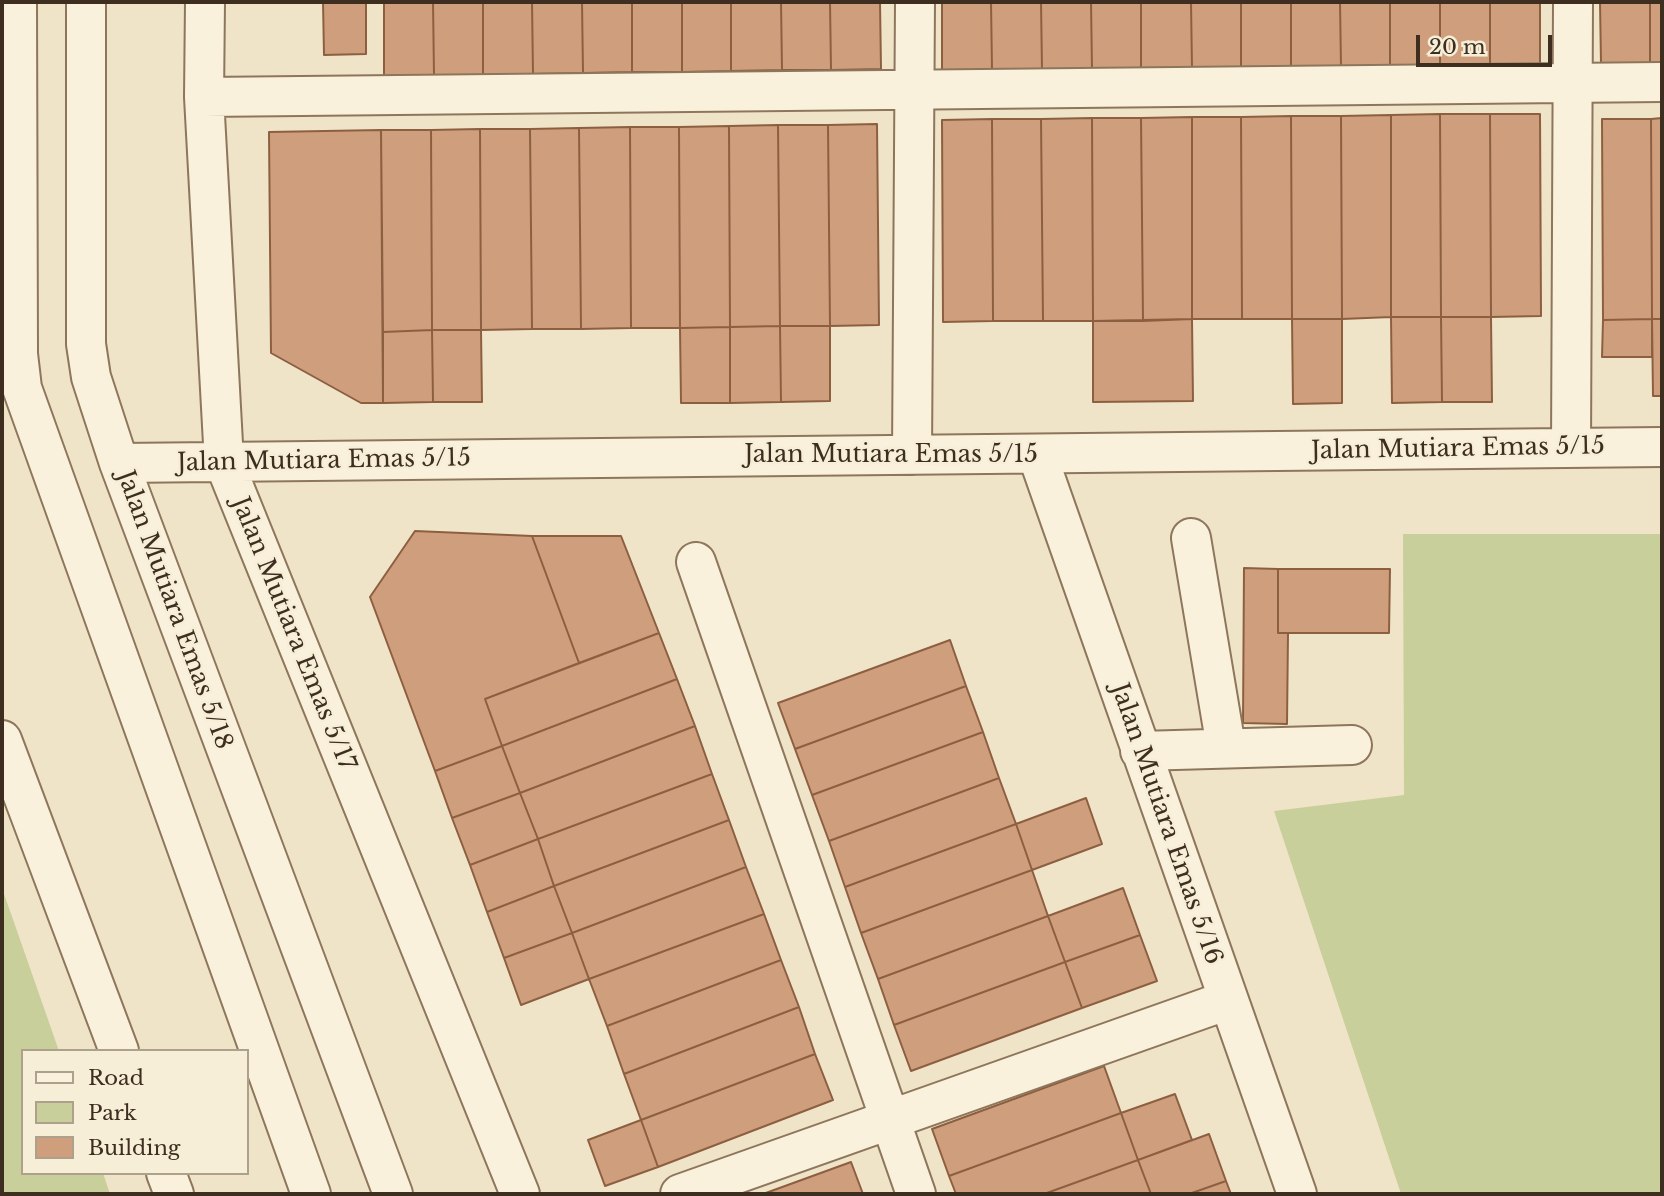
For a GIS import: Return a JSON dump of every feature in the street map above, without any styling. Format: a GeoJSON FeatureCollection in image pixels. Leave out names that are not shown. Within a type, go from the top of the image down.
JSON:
{"type":"FeatureCollection","features":[{"type":"Feature","properties":{"kind":"street"},"geometry":{"type":"LineString","coordinates":[[17,2],[18,354],[22,388],[311,1194]]}},
{"type":"Feature","properties":{"kind":"street","name":"Jalan Mutiara Emas 5/18"},"geometry":{"type":"LineString","coordinates":[[86,2],[86,344],[91,377],[119,463],[393,1194]]}},
{"type":"Feature","properties":{"kind":"street","name":"Jalan Mutiara Emas 5/17"},"geometry":{"type":"LineString","coordinates":[[205,2],[204,97],[223,462],[520,1194]]}},
{"type":"Feature","properties":{"kind":"street"},"geometry":{"type":"LineString","coordinates":[[912,454],[915,2]]}},
{"type":"Feature","properties":{"kind":"street"},"geometry":{"type":"LineString","coordinates":[[1571,448],[1573,2]]}},
{"type":"Feature","properties":{"kind":"street"},"geometry":{"type":"LineString","coordinates":[[204,97],[1662,82]]}},
{"type":"Feature","properties":{"kind":"street","name":"Jalan Mutiara Emas 5/15"},"geometry":{"type":"LineString","coordinates":[[119,463],[1662,447]]}},
{"type":"Feature","properties":{"kind":"street","name":"Jalan Mutiara Emas 5/16"},"geometry":{"type":"LineString","coordinates":[[1037,454],[1297,1194]]}},
{"type":"Feature","properties":{"kind":"street"},"geometry":{"type":"LineString","coordinates":[[1191,538],[1226,747]]}},
{"type":"Feature","properties":{"kind":"street"},"geometry":{"type":"LineString","coordinates":[[696,562],[916,1194]]}},
{"type":"Feature","properties":{"kind":"street"},"geometry":{"type":"LineString","coordinates":[[2,740],[119,1049]]}},
{"type":"Feature","properties":{"kind":"street"},"geometry":{"type":"LineString","coordinates":[[1140,751],[1352,745]]}},
{"type":"Feature","properties":{"kind":"street"},"geometry":{"type":"LineString","coordinates":[[680,1194],[1228,1000]]}},
{"type":"Feature","properties":{"kind":"street"},"geometry":{"type":"LineString","coordinates":[[167,1175],[174,1194]]}},
{"type":"Feature","properties":{"kind":"green space"},"geometry":{"type":"Polygon","coordinates":[[[1403,534],[1662,534],[1662,1194],[1401,1194],[1274,811],[1404,795],[1403,534]]]}},
{"type":"Feature","properties":{"kind":"green space"},"geometry":{"type":"Polygon","coordinates":[[[2,888],[58,1049],[21,1049],[21,1175],[104,1175],[110,1194],[2,1194],[2,888]]]}},
{"type":"Feature","properties":{"kind":"building"},"geometry":{"type":"Polygon","coordinates":[[[323,2],[366,2],[366,54],[324,55],[323,2]]]}},
{"type":"Feature","properties":{"kind":"building"},"geometry":{"type":"Polygon","coordinates":[[[384,2],[433,2],[434,75],[384,76],[384,2]]]}},
{"type":"Feature","properties":{"kind":"building"},"geometry":{"type":"Polygon","coordinates":[[[433,2],[483,2],[483,75],[434,75],[433,2]]]}},
{"type":"Feature","properties":{"kind":"building"},"geometry":{"type":"Polygon","coordinates":[[[483,2],[532,2],[533,74],[483,75],[483,2]]]}},
{"type":"Feature","properties":{"kind":"building"},"geometry":{"type":"Polygon","coordinates":[[[532,2],[582,2],[583,73],[533,74],[532,2]]]}},
{"type":"Feature","properties":{"kind":"building"},"geometry":{"type":"Polygon","coordinates":[[[582,2],[632,2],[632,72],[583,73],[582,2]]]}},
{"type":"Feature","properties":{"kind":"building"},"geometry":{"type":"Polygon","coordinates":[[[632,2],[682,2],[682,72],[632,72],[632,2]]]}},
{"type":"Feature","properties":{"kind":"building"},"geometry":{"type":"Polygon","coordinates":[[[682,2],[731,2],[731,71],[682,72],[682,2]]]}},
{"type":"Feature","properties":{"kind":"building"},"geometry":{"type":"Polygon","coordinates":[[[731,2],[781,2],[782,70],[731,71],[731,2]]]}},
{"type":"Feature","properties":{"kind":"building"},"geometry":{"type":"Polygon","coordinates":[[[781,2],[830,2],[831,70],[782,70],[781,2]]]}},
{"type":"Feature","properties":{"kind":"building"},"geometry":{"type":"Polygon","coordinates":[[[830,2],[880,2],[881,69],[831,70],[830,2]]]}},
{"type":"Feature","properties":{"kind":"building"},"geometry":{"type":"Polygon","coordinates":[[[942,2],[991,2],[992,70],[942,72],[942,2]]]}},
{"type":"Feature","properties":{"kind":"building"},"geometry":{"type":"Polygon","coordinates":[[[991,2],[1041,2],[1042,70],[992,70],[991,2]]]}},
{"type":"Feature","properties":{"kind":"building"},"geometry":{"type":"Polygon","coordinates":[[[1041,2],[1091,2],[1092,70],[1042,70],[1041,2]]]}},
{"type":"Feature","properties":{"kind":"building"},"geometry":{"type":"Polygon","coordinates":[[[1091,2],[1141,2],[1141,69],[1092,70],[1091,2]]]}},
{"type":"Feature","properties":{"kind":"building"},"geometry":{"type":"Polygon","coordinates":[[[1141,2],[1191,2],[1192,69],[1141,69],[1141,2]]]}},
{"type":"Feature","properties":{"kind":"building"},"geometry":{"type":"Polygon","coordinates":[[[1191,2],[1241,2],[1241,68],[1192,69],[1191,2]]]}},
{"type":"Feature","properties":{"kind":"building"},"geometry":{"type":"Polygon","coordinates":[[[1241,2],[1291,2],[1291,68],[1241,68],[1241,2]]]}},
{"type":"Feature","properties":{"kind":"building"},"geometry":{"type":"Polygon","coordinates":[[[1291,2],[1340,2],[1341,67],[1291,68],[1291,2]]]}},
{"type":"Feature","properties":{"kind":"building"},"geometry":{"type":"Polygon","coordinates":[[[1340,2],[1390,2],[1390,66],[1341,67],[1340,2]]]}},
{"type":"Feature","properties":{"kind":"building"},"geometry":{"type":"Polygon","coordinates":[[[1390,2],[1440,2],[1440,66],[1390,66],[1390,2]]]}},
{"type":"Feature","properties":{"kind":"building"},"geometry":{"type":"Polygon","coordinates":[[[1440,2],[1490,2],[1490,66],[1440,66],[1440,2]]]}},
{"type":"Feature","properties":{"kind":"building"},"geometry":{"type":"Polygon","coordinates":[[[1490,2],[1540,2],[1540,65],[1490,66],[1490,2]]]}},
{"type":"Feature","properties":{"kind":"building"},"geometry":{"type":"Polygon","coordinates":[[[1600,2],[1650,2],[1650,63],[1601,64],[1600,2]]]}},
{"type":"Feature","properties":{"kind":"building"},"geometry":{"type":"Polygon","coordinates":[[[1650,2],[1662,2],[1662,63],[1650,63],[1650,2]]]}},
{"type":"Feature","properties":{"kind":"building"},"geometry":{"type":"Polygon","coordinates":[[[1440,114],[1441,317],[1391,317],[1391,115],[1440,114]]]}},
{"type":"Feature","properties":{"kind":"building"},"geometry":{"type":"Polygon","coordinates":[[[1440,114],[1490,114],[1491,317],[1441,317],[1440,114]]]}},
{"type":"Feature","properties":{"kind":"building"},"geometry":{"type":"Polygon","coordinates":[[[1490,114],[1540,114],[1541,316],[1491,317],[1490,114]]]}},
{"type":"Feature","properties":{"kind":"building"},"geometry":{"type":"Polygon","coordinates":[[[1391,115],[1391,317],[1342,319],[1341,116],[1391,115]]]}},
{"type":"Feature","properties":{"kind":"building"},"geometry":{"type":"Polygon","coordinates":[[[1291,116],[1292,319],[1242,319],[1241,117],[1291,116]]]}},
{"type":"Feature","properties":{"kind":"building"},"geometry":{"type":"Polygon","coordinates":[[[1291,116],[1341,116],[1342,319],[1292,319],[1291,116]]]}},
{"type":"Feature","properties":{"kind":"building"},"geometry":{"type":"Polygon","coordinates":[[[1192,117],[1192,319],[1143,321],[1141,118],[1192,117]]]}},
{"type":"Feature","properties":{"kind":"building"},"geometry":{"type":"Polygon","coordinates":[[[1192,117],[1241,117],[1242,319],[1192,319],[1192,117]]]}},
{"type":"Feature","properties":{"kind":"building"},"geometry":{"type":"Polygon","coordinates":[[[1092,118],[1093,321],[1043,321],[1041,119],[1092,118]]]}},
{"type":"Feature","properties":{"kind":"building"},"geometry":{"type":"Polygon","coordinates":[[[1092,118],[1141,118],[1143,321],[1093,321],[1092,118]]]}},
{"type":"Feature","properties":{"kind":"building"},"geometry":{"type":"Polygon","coordinates":[[[1662,118],[1662,319],[1652,319],[1651,119],[1662,118]]]}},
{"type":"Feature","properties":{"kind":"building"},"geometry":{"type":"Polygon","coordinates":[[[992,119],[993,321],[943,322],[942,120],[992,119]]]}},
{"type":"Feature","properties":{"kind":"building"},"geometry":{"type":"Polygon","coordinates":[[[992,119],[1041,119],[1043,321],[993,321],[992,119]]]}},
{"type":"Feature","properties":{"kind":"building"},"geometry":{"type":"Polygon","coordinates":[[[1602,119],[1651,119],[1652,319],[1603,320],[1602,119]]]}},
{"type":"Feature","properties":{"kind":"building"},"geometry":{"type":"Polygon","coordinates":[[[877,124],[879,325],[830,326],[828,125],[877,124]]]}},
{"type":"Feature","properties":{"kind":"building"},"geometry":{"type":"Polygon","coordinates":[[[778,125],[780,326],[730,327],[729,126],[778,125]]]}},
{"type":"Feature","properties":{"kind":"building"},"geometry":{"type":"Polygon","coordinates":[[[778,125],[828,125],[830,326],[780,326],[778,125]]]}},
{"type":"Feature","properties":{"kind":"building"},"geometry":{"type":"Polygon","coordinates":[[[729,126],[730,327],[680,328],[679,127],[729,126]]]}},
{"type":"Feature","properties":{"kind":"building"},"geometry":{"type":"Polygon","coordinates":[[[630,127],[631,328],[581,329],[579,128],[630,127]]]}},
{"type":"Feature","properties":{"kind":"building"},"geometry":{"type":"Polygon","coordinates":[[[630,127],[679,127],[680,328],[631,328],[630,127]]]}},
{"type":"Feature","properties":{"kind":"building"},"geometry":{"type":"Polygon","coordinates":[[[579,128],[581,329],[532,329],[530,129],[579,128]]]}},
{"type":"Feature","properties":{"kind":"building"},"geometry":{"type":"Polygon","coordinates":[[[480,129],[481,330],[432,330],[431,130],[480,129]]]}},
{"type":"Feature","properties":{"kind":"building"},"geometry":{"type":"Polygon","coordinates":[[[480,129],[530,129],[532,329],[481,330],[480,129]]]}},
{"type":"Feature","properties":{"kind":"building"},"geometry":{"type":"Polygon","coordinates":[[[381,130],[383,403],[361,403],[271,353],[269,132],[381,130]]]}},
{"type":"Feature","properties":{"kind":"building"},"geometry":{"type":"Polygon","coordinates":[[[381,130],[431,130],[432,330],[383,332],[381,130]]]}},
{"type":"Feature","properties":{"kind":"building"},"geometry":{"type":"Polygon","coordinates":[[[1391,317],[1441,317],[1442,402],[1392,403],[1391,317]]]}},
{"type":"Feature","properties":{"kind":"building"},"geometry":{"type":"Polygon","coordinates":[[[1441,317],[1491,317],[1492,402],[1442,402],[1441,317]]]}},
{"type":"Feature","properties":{"kind":"building"},"geometry":{"type":"Polygon","coordinates":[[[1192,319],[1193,401],[1093,402],[1093,321],[1192,319]]]}},
{"type":"Feature","properties":{"kind":"building"},"geometry":{"type":"Polygon","coordinates":[[[1292,319],[1342,319],[1342,403],[1293,404],[1292,319]]]}},
{"type":"Feature","properties":{"kind":"building"},"geometry":{"type":"Polygon","coordinates":[[[1652,319],[1652,357],[1602,357],[1603,320],[1652,319]]]}},
{"type":"Feature","properties":{"kind":"building"},"geometry":{"type":"Polygon","coordinates":[[[1652,319],[1662,319],[1662,396],[1653,396],[1652,319]]]}},
{"type":"Feature","properties":{"kind":"building"},"geometry":{"type":"Polygon","coordinates":[[[780,326],[830,326],[830,401],[781,402],[780,326]]]}},
{"type":"Feature","properties":{"kind":"building"},"geometry":{"type":"Polygon","coordinates":[[[780,326],[781,402],[730,403],[730,327],[780,326]]]}},
{"type":"Feature","properties":{"kind":"building"},"geometry":{"type":"Polygon","coordinates":[[[730,327],[730,403],[681,403],[680,328],[730,327]]]}},
{"type":"Feature","properties":{"kind":"building"},"geometry":{"type":"Polygon","coordinates":[[[432,330],[481,330],[482,402],[433,402],[432,330]]]}},
{"type":"Feature","properties":{"kind":"building"},"geometry":{"type":"Polygon","coordinates":[[[432,330],[433,402],[383,403],[383,332],[432,330]]]}},
{"type":"Feature","properties":{"kind":"building"},"geometry":{"type":"Polygon","coordinates":[[[415,531],[532,536],[579,663],[485,699],[502,746],[435,771],[370,597],[415,531]]]}},
{"type":"Feature","properties":{"kind":"building"},"geometry":{"type":"Polygon","coordinates":[[[532,536],[621,536],[659,633],[579,663],[532,536]]]}},
{"type":"Feature","properties":{"kind":"building"},"geometry":{"type":"Polygon","coordinates":[[[1244,568],[1278,569],[1278,633],[1288,633],[1287,724],[1243,723],[1244,568]]]}},
{"type":"Feature","properties":{"kind":"building"},"geometry":{"type":"Polygon","coordinates":[[[1278,569],[1390,569],[1389,633],[1278,633],[1278,569]]]}},
{"type":"Feature","properties":{"kind":"building"},"geometry":{"type":"Polygon","coordinates":[[[659,633],[677,679],[502,746],[485,699],[659,633]]]}},
{"type":"Feature","properties":{"kind":"building"},"geometry":{"type":"Polygon","coordinates":[[[950,640],[966,686],[795,749],[778,703],[950,640]]]}},
{"type":"Feature","properties":{"kind":"building"},"geometry":{"type":"Polygon","coordinates":[[[677,679],[695,726],[520,793],[502,746],[677,679]]]}},
{"type":"Feature","properties":{"kind":"building"},"geometry":{"type":"Polygon","coordinates":[[[966,686],[983,732],[812,795],[795,749],[966,686]]]}},
{"type":"Feature","properties":{"kind":"building"},"geometry":{"type":"Polygon","coordinates":[[[695,726],[712,774],[538,839],[520,793],[695,726]]]}},
{"type":"Feature","properties":{"kind":"building"},"geometry":{"type":"Polygon","coordinates":[[[983,732],[999,778],[829,841],[812,795],[983,732]]]}},
{"type":"Feature","properties":{"kind":"building"},"geometry":{"type":"Polygon","coordinates":[[[502,746],[520,793],[452,818],[435,771],[502,746]]]}},
{"type":"Feature","properties":{"kind":"building"},"geometry":{"type":"Polygon","coordinates":[[[712,774],[729,820],[554,886],[538,839],[712,774]]]}},
{"type":"Feature","properties":{"kind":"building"},"geometry":{"type":"Polygon","coordinates":[[[999,778],[1016,824],[845,887],[829,841],[999,778]]]}},
{"type":"Feature","properties":{"kind":"building"},"geometry":{"type":"Polygon","coordinates":[[[520,793],[538,839],[470,865],[452,818],[520,793]]]}},
{"type":"Feature","properties":{"kind":"building"},"geometry":{"type":"Polygon","coordinates":[[[1086,798],[1102,844],[1032,870],[1016,824],[1086,798]]]}},
{"type":"Feature","properties":{"kind":"building"},"geometry":{"type":"Polygon","coordinates":[[[729,820],[746,867],[572,933],[554,886],[729,820]]]}},
{"type":"Feature","properties":{"kind":"building"},"geometry":{"type":"Polygon","coordinates":[[[1016,824],[1032,870],[861,933],[845,887],[1016,824]]]}},
{"type":"Feature","properties":{"kind":"building"},"geometry":{"type":"Polygon","coordinates":[[[538,839],[554,886],[487,912],[470,865],[538,839]]]}},
{"type":"Feature","properties":{"kind":"building"},"geometry":{"type":"Polygon","coordinates":[[[746,867],[764,914],[589,979],[572,933],[746,867]]]}},
{"type":"Feature","properties":{"kind":"building"},"geometry":{"type":"Polygon","coordinates":[[[1032,870],[1048,916],[878,979],[861,933],[1032,870]]]}},
{"type":"Feature","properties":{"kind":"building"},"geometry":{"type":"Polygon","coordinates":[[[554,886],[572,933],[504,958],[487,912],[554,886]]]}},
{"type":"Feature","properties":{"kind":"building"},"geometry":{"type":"Polygon","coordinates":[[[1123,888],[1140,935],[1065,962],[1048,916],[1123,888]]]}},
{"type":"Feature","properties":{"kind":"building"},"geometry":{"type":"Polygon","coordinates":[[[764,914],[781,960],[607,1026],[589,979],[764,914]]]}},
{"type":"Feature","properties":{"kind":"building"},"geometry":{"type":"Polygon","coordinates":[[[1048,916],[1065,962],[894,1025],[878,979],[1048,916]]]}},
{"type":"Feature","properties":{"kind":"building"},"geometry":{"type":"Polygon","coordinates":[[[572,933],[589,979],[521,1005],[504,958],[572,933]]]}},
{"type":"Feature","properties":{"kind":"building"},"geometry":{"type":"Polygon","coordinates":[[[1140,935],[1157,981],[1082,1008],[1065,962],[1140,935]]]}},
{"type":"Feature","properties":{"kind":"building"},"geometry":{"type":"Polygon","coordinates":[[[781,960],[799,1007],[624,1074],[607,1026],[781,960]]]}},
{"type":"Feature","properties":{"kind":"building"},"geometry":{"type":"Polygon","coordinates":[[[1065,962],[1082,1008],[911,1071],[894,1025],[1065,962]]]}},
{"type":"Feature","properties":{"kind":"building"},"geometry":{"type":"Polygon","coordinates":[[[799,1007],[815,1054],[641,1120],[624,1074],[799,1007]]]}},
{"type":"Feature","properties":{"kind":"building"},"geometry":{"type":"Polygon","coordinates":[[[815,1054],[833,1100],[658,1167],[641,1120],[815,1054]]]}},
{"type":"Feature","properties":{"kind":"building"},"geometry":{"type":"Polygon","coordinates":[[[1104,1066],[1121,1113],[949,1176],[932,1129],[1104,1066]]]}},
{"type":"Feature","properties":{"kind":"building"},"geometry":{"type":"Polygon","coordinates":[[[1175,1094],[1192,1140],[1138,1160],[1121,1113],[1175,1094]]]}},
{"type":"Feature","properties":{"kind":"building"},"geometry":{"type":"Polygon","coordinates":[[[1121,1113],[1138,1160],[1044,1194],[956,1194],[949,1176],[1121,1113]]]}},
{"type":"Feature","properties":{"kind":"building"},"geometry":{"type":"Polygon","coordinates":[[[641,1120],[658,1167],[605,1186],[588,1140],[641,1120]]]}},
{"type":"Feature","properties":{"kind":"building"},"geometry":{"type":"Polygon","coordinates":[[[1209,1134],[1226,1181],[1189,1194],[1151,1194],[1138,1160],[1209,1134]]]}},
{"type":"Feature","properties":{"kind":"building"},"geometry":{"type":"Polygon","coordinates":[[[1138,1160],[1151,1194],[1044,1194],[1138,1160]]]}},
{"type":"Feature","properties":{"kind":"building"},"geometry":{"type":"Polygon","coordinates":[[[851,1162],[863,1194],[763,1194],[851,1162]]]}},
{"type":"Feature","properties":{"kind":"building"},"geometry":{"type":"Polygon","coordinates":[[[1226,1181],[1231,1194],[1189,1194],[1226,1181]]]}}]}
